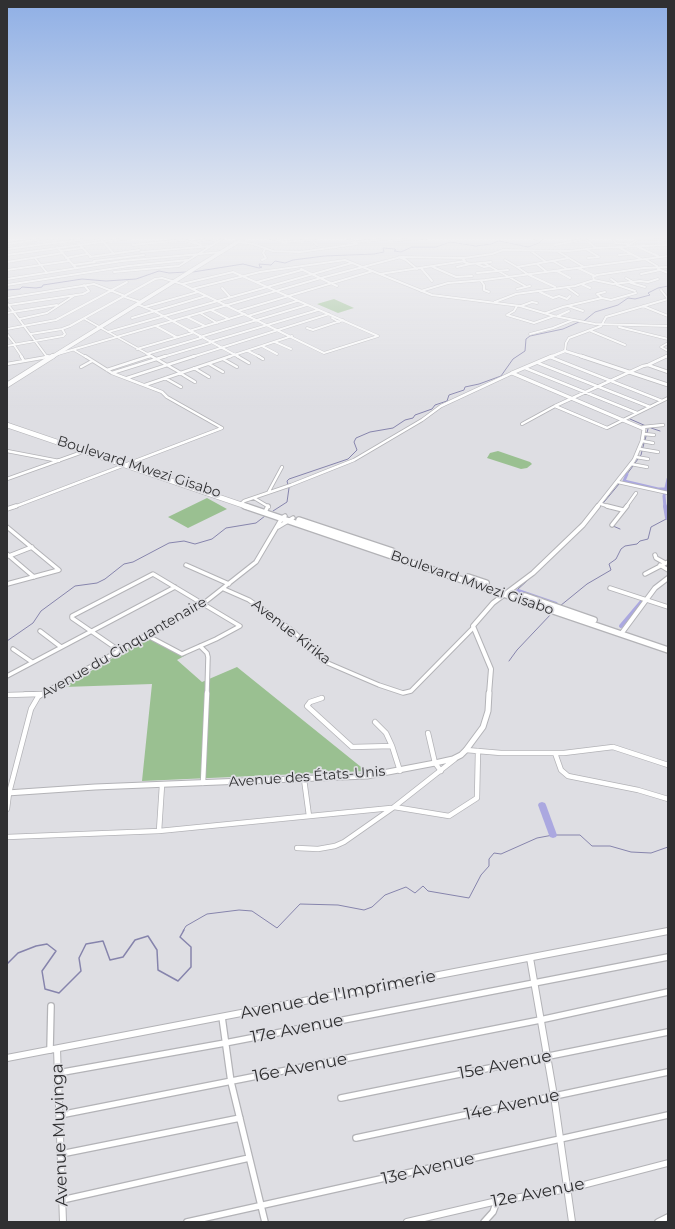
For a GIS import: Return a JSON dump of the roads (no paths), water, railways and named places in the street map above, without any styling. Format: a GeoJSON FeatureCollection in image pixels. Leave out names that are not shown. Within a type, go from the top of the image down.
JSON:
{"type":"FeatureCollection","features":[{"type":"Feature","properties":{"kind":"main road"},"geometry":{"type":"LineString","coordinates":[[7,385],[151,295]]}},
{"type":"Feature","properties":{"kind":"main road","name":"Boulevard Mwezi Gisabo"},"geometry":{"type":"LineString","coordinates":[[7,425],[243,502],[291,520],[564,611],[668,650]]}},
{"type":"Feature","properties":{"kind":"main road","name":"Boulevard Mwezi Gisabo"},"geometry":{"type":"LineString","coordinates":[[622,632],[668,646]]}},
{"type":"Feature","properties":{"kind":"street"},"geometry":{"type":"LineString","coordinates":[[7,298],[23,295]]}},
{"type":"Feature","properties":{"kind":"street"},"geometry":{"type":"LineString","coordinates":[[8,304],[67,295]]}},
{"type":"Feature","properties":{"kind":"street"},"geometry":{"type":"LineString","coordinates":[[20,319],[45,314],[74,295]]}},
{"type":"Feature","properties":{"kind":"street"},"geometry":{"type":"LineString","coordinates":[[7,329],[56,320],[102,295]]}},
{"type":"Feature","properties":{"kind":"street"},"geometry":{"type":"LineString","coordinates":[[122,295],[154,311],[171,322],[249,364]]}},
{"type":"Feature","properties":{"kind":"street"},"geometry":{"type":"LineString","coordinates":[[31,334],[62,329],[85,319],[128,295]]}},
{"type":"Feature","properties":{"kind":"street"},"geometry":{"type":"LineString","coordinates":[[145,307],[186,295]]}},
{"type":"Feature","properties":{"kind":"street"},"geometry":{"type":"LineString","coordinates":[[108,332],[236,295]]}},
{"type":"Feature","properties":{"kind":"street"},"geometry":{"type":"LineString","coordinates":[[57,354],[261,295]]}},
{"type":"Feature","properties":{"kind":"street"},"geometry":{"type":"LineString","coordinates":[[441,295],[458,299],[518,306],[554,316],[603,325],[668,326]]}},
{"type":"Feature","properties":{"kind":"street"},"geometry":{"type":"LineString","coordinates":[[494,302],[511,295]]}},
{"type":"Feature","properties":{"kind":"street"},"geometry":{"type":"LineString","coordinates":[[548,295],[553,298],[558,296],[567,299],[570,296]]}},
{"type":"Feature","properties":{"kind":"street"},"geometry":{"type":"LineString","coordinates":[[599,295],[602,298]]}},
{"type":"Feature","properties":{"kind":"street"},"geometry":{"type":"LineString","coordinates":[[545,313],[602,298],[611,300],[626,295]]}},
{"type":"Feature","properties":{"kind":"street"},"geometry":{"type":"LineString","coordinates":[[132,318],[206,296],[267,325],[280,330],[324,353],[372,337],[375,334],[288,296],[238,311]]}},
{"type":"Feature","properties":{"kind":"street"},"geometry":{"type":"LineString","coordinates":[[603,325],[603,320],[606,316],[668,299]]}},
{"type":"Feature","properties":{"kind":"street"},"geometry":{"type":"LineString","coordinates":[[137,349],[205,326],[297,301]]}},
{"type":"Feature","properties":{"kind":"street"},"geometry":{"type":"LineString","coordinates":[[537,303],[532,302],[518,306],[514,311],[506,314],[534,323],[554,316]]}},
{"type":"Feature","properties":{"kind":"street"},"geometry":{"type":"LineString","coordinates":[[8,304],[50,357]]}},
{"type":"Feature","properties":{"kind":"street"},"geometry":{"type":"LineString","coordinates":[[7,313],[59,305]]}},
{"type":"Feature","properties":{"kind":"street"},"geometry":{"type":"LineString","coordinates":[[147,354],[307,305]]}},
{"type":"Feature","properties":{"kind":"street"},"geometry":{"type":"LineString","coordinates":[[567,306],[583,311]]}},
{"type":"Feature","properties":{"kind":"street"},"geometry":{"type":"LineString","coordinates":[[642,306],[668,316]]}},
{"type":"Feature","properties":{"kind":"street"},"geometry":{"type":"LineString","coordinates":[[211,310],[229,319]]}},
{"type":"Feature","properties":{"kind":"street"},"geometry":{"type":"LineString","coordinates":[[112,373],[318,310]]}},
{"type":"Feature","properties":{"kind":"street"},"geometry":{"type":"LineString","coordinates":[[557,316],[569,311]]}},
{"type":"Feature","properties":{"kind":"street"},"geometry":{"type":"LineString","coordinates":[[200,314],[217,323]]}},
{"type":"Feature","properties":{"kind":"street"},"geometry":{"type":"LineString","coordinates":[[126,379],[329,314]]}},
{"type":"Feature","properties":{"kind":"street"},"geometry":{"type":"LineString","coordinates":[[187,317],[205,326]]}},
{"type":"Feature","properties":{"kind":"street"},"geometry":{"type":"LineString","coordinates":[[332,318],[339,322]]}},
{"type":"Feature","properties":{"kind":"street"},"geometry":{"type":"LineString","coordinates":[[85,319],[195,382]]}},
{"type":"Feature","properties":{"kind":"street"},"geometry":{"type":"LineString","coordinates":[[320,328],[343,320]]}},
{"type":"Feature","properties":{"kind":"street"},"geometry":{"type":"LineString","coordinates":[[530,334],[553,328],[574,320]]}},
{"type":"Feature","properties":{"kind":"street"},"geometry":{"type":"LineString","coordinates":[[325,322],[330,325]]}},
{"type":"Feature","properties":{"kind":"street"},"geometry":{"type":"LineString","coordinates":[[320,324],[325,326]]}},
{"type":"Feature","properties":{"kind":"street"},"geometry":{"type":"LineString","coordinates":[[565,350],[566,344],[571,337],[591,331],[603,325]]}},
{"type":"Feature","properties":{"kind":"street"},"geometry":{"type":"LineString","coordinates":[[612,325],[668,339]]}},
{"type":"Feature","properties":{"kind":"street"},"geometry":{"type":"LineString","coordinates":[[156,326],[176,337]]}},
{"type":"Feature","properties":{"kind":"street"},"geometry":{"type":"LineString","coordinates":[[7,346],[65,335],[62,329]]}},
{"type":"Feature","properties":{"kind":"street"},"geometry":{"type":"LineString","coordinates":[[591,331],[626,345]]}},
{"type":"Feature","properties":{"kind":"street"},"geometry":{"type":"LineString","coordinates":[[7,334],[24,361]]}},
{"type":"Feature","properties":{"kind":"street"},"geometry":{"type":"LineString","coordinates":[[145,385],[292,336]]}},
{"type":"Feature","properties":{"kind":"street"},"geometry":{"type":"LineString","coordinates":[[275,342],[291,349]]}},
{"type":"Feature","properties":{"kind":"street"},"geometry":{"type":"LineString","coordinates":[[668,343],[661,347],[668,351]]}},
{"type":"Feature","properties":{"kind":"street"},"geometry":{"type":"LineString","coordinates":[[262,346],[277,354]]}},
{"type":"Feature","properties":{"kind":"street"},"geometry":{"type":"LineString","coordinates":[[7,509],[222,428],[167,397],[165,394],[112,373],[74,350]]}},
{"type":"Feature","properties":{"kind":"street"},"geometry":{"type":"LineString","coordinates":[[243,502],[300,482],[358,458],[415,424],[441,406],[565,350],[668,385]]}},
{"type":"Feature","properties":{"kind":"street"},"geometry":{"type":"LineString","coordinates":[[248,351],[263,359]]}},
{"type":"Feature","properties":{"kind":"street"},"geometry":{"type":"LineString","coordinates":[[107,370],[151,356]]}},
{"type":"Feature","properties":{"kind":"street"},"geometry":{"type":"LineString","coordinates":[[522,424],[555,406],[668,356]]}},
{"type":"Feature","properties":{"kind":"street"},"geometry":{"type":"LineString","coordinates":[[7,364],[50,357]]}},
{"type":"Feature","properties":{"kind":"street"},"geometry":{"type":"LineString","coordinates":[[550,358],[662,401]]}},
{"type":"Feature","properties":{"kind":"street"},"geometry":{"type":"LineString","coordinates":[[223,359],[237,367]]}},
{"type":"Feature","properties":{"kind":"street"},"geometry":{"type":"LineString","coordinates":[[81,367],[92,361]]}},
{"type":"Feature","properties":{"kind":"street"},"geometry":{"type":"LineString","coordinates":[[538,362],[650,407]]}},
{"type":"Feature","properties":{"kind":"street"},"geometry":{"type":"LineString","coordinates":[[209,364],[223,372]]}},
{"type":"Feature","properties":{"kind":"street"},"geometry":{"type":"LineString","coordinates":[[648,365],[668,372]]}},
{"type":"Feature","properties":{"kind":"street"},"geometry":{"type":"LineString","coordinates":[[194,368],[210,377]]}},
{"type":"Feature","properties":{"kind":"street"},"geometry":{"type":"LineString","coordinates":[[525,368],[637,413]]}},
{"type":"Feature","properties":{"kind":"street"},"geometry":{"type":"LineString","coordinates":[[512,373],[643,427],[663,425]]}},
{"type":"Feature","properties":{"kind":"street"},"geometry":{"type":"LineString","coordinates":[[164,378],[181,387]]}},
{"type":"Feature","properties":{"kind":"street"},"geometry":{"type":"LineString","coordinates":[[555,406],[606,428],[668,398]]}},
{"type":"Feature","properties":{"kind":"street"},"geometry":{"type":"LineString","coordinates":[[473,628],[473,626],[493,603],[509,593],[533,573],[573,535],[601,504],[631,464],[640,449],[644,434],[643,427]]}},
{"type":"Feature","properties":{"kind":"street"},"geometry":{"type":"LineString","coordinates":[[644,434],[654,436]]}},
{"type":"Feature","properties":{"kind":"street"},"geometry":{"type":"LineString","coordinates":[[642,441],[653,443]]}},
{"type":"Feature","properties":{"kind":"street"},"geometry":{"type":"LineString","coordinates":[[640,449],[658,452]]}},
{"type":"Feature","properties":{"kind":"street"},"geometry":{"type":"LineString","coordinates":[[7,451],[60,461]]}},
{"type":"Feature","properties":{"kind":"street"},"geometry":{"type":"LineString","coordinates":[[7,479],[86,451]]}},
{"type":"Feature","properties":{"kind":"street"},"geometry":{"type":"LineString","coordinates":[[636,456],[648,459]]}},
{"type":"Feature","properties":{"kind":"street"},"geometry":{"type":"LineString","coordinates":[[631,464],[647,467]]}},
{"type":"Feature","properties":{"kind":"street"},"geometry":{"type":"LineString","coordinates":[[268,493],[282,467]]}},
{"type":"Feature","properties":{"kind":"street"},"geometry":{"type":"LineString","coordinates":[[618,482],[668,493]]}},
{"type":"Feature","properties":{"kind":"street"},"geometry":{"type":"LineString","coordinates":[[612,525],[636,493]]}},
{"type":"Feature","properties":{"kind":"street"},"geometry":{"type":"LineString","coordinates":[[254,498],[268,506],[268,511]]}},
{"type":"Feature","properties":{"kind":"street"},"geometry":{"type":"LineString","coordinates":[[601,504],[623,510]]}},
{"type":"Feature","properties":{"kind":"street","name":"Avenue du Cinquantenaire"},"geometry":{"type":"LineString","coordinates":[[7,809],[8,793],[31,709],[36,700],[42,694],[204,604],[224,589],[255,562],[278,527],[281,516]]}},
{"type":"Feature","properties":{"kind":"street"},"geometry":{"type":"LineString","coordinates":[[278,527],[291,520]]}},
{"type":"Feature","properties":{"kind":"street"},"geometry":{"type":"LineString","coordinates":[[7,527],[59,570],[7,584]]}},
{"type":"Feature","properties":{"kind":"street"},"geometry":{"type":"LineString","coordinates":[[8,555],[32,547]]}},
{"type":"Feature","properties":{"kind":"street"},"geometry":{"type":"LineString","coordinates":[[8,555],[34,577]]}},
{"type":"Feature","properties":{"kind":"street"},"geometry":{"type":"LineString","coordinates":[[655,555],[656,558],[667,563]]}},
{"type":"Feature","properties":{"kind":"street"},"geometry":{"type":"LineString","coordinates":[[645,574],[667,563]]}},
{"type":"Feature","properties":{"kind":"street"},"geometry":{"type":"LineString","coordinates":[[186,565],[229,584]]}},
{"type":"Feature","properties":{"kind":"street"},"geometry":{"type":"LineString","coordinates":[[660,566],[668,570]]}},
{"type":"Feature","properties":{"kind":"street"},"geometry":{"type":"LineString","coordinates":[[120,652],[71,616],[152,574],[176,586],[240,626],[181,654],[148,636]]}},
{"type":"Feature","properties":{"kind":"street"},"geometry":{"type":"LineString","coordinates":[[622,632],[655,588],[668,578]]}},
{"type":"Feature","properties":{"kind":"street"},"geometry":{"type":"LineString","coordinates":[[7,676],[176,586]]}},
{"type":"Feature","properties":{"kind":"street"},"geometry":{"type":"LineString","coordinates":[[610,588],[668,607]]}},
{"type":"Feature","properties":{"kind":"street","name":"Avenue Kirika"},"geometry":{"type":"LineString","coordinates":[[224,589],[249,600],[293,631],[323,661],[379,685],[403,693],[411,691],[473,628]]}},
{"type":"Feature","properties":{"kind":"street","name":"Avenue des États-Unis"},"geometry":{"type":"LineString","coordinates":[[8,793],[367,776],[400,771],[453,759],[466,750],[484,726],[488,711],[491,686],[490,666],[473,628]]}},
{"type":"Feature","properties":{"kind":"street"},"geometry":{"type":"LineString","coordinates":[[40,631],[61,647]]}},
{"type":"Feature","properties":{"kind":"street"},"geometry":{"type":"LineString","coordinates":[[200,646],[208,657],[203,783]]}},
{"type":"Feature","properties":{"kind":"street"},"geometry":{"type":"LineString","coordinates":[[13,649],[32,662]]}},
{"type":"Feature","properties":{"kind":"street"},"geometry":{"type":"LineString","coordinates":[[7,695],[42,694]]}},
{"type":"Feature","properties":{"kind":"street"},"geometry":{"type":"LineString","coordinates":[[322,698],[310,702],[307,706],[350,746],[357,748],[392,746]]}},
{"type":"Feature","properties":{"kind":"street"},"geometry":{"type":"LineString","coordinates":[[375,722],[386,733],[400,771]]}},
{"type":"Feature","properties":{"kind":"street"},"geometry":{"type":"LineString","coordinates":[[428,733],[435,763],[441,771]]}},
{"type":"Feature","properties":{"kind":"street"},"geometry":{"type":"LineString","coordinates":[[466,750],[478,752],[555,753],[613,748],[668,765]]}},
{"type":"Feature","properties":{"kind":"street"},"geometry":{"type":"LineString","coordinates":[[7,837],[160,831],[392,807],[449,816],[477,798],[478,752]]}},
{"type":"Feature","properties":{"kind":"street"},"geometry":{"type":"LineString","coordinates":[[555,753],[561,770],[568,776],[638,790],[668,799]]}},
{"type":"Feature","properties":{"kind":"street"},"geometry":{"type":"LineString","coordinates":[[297,848],[310,850],[335,846],[392,807],[460,755]]}},
{"type":"Feature","properties":{"kind":"street"},"geometry":{"type":"LineString","coordinates":[[304,779],[309,816]]}},
{"type":"Feature","properties":{"kind":"street"},"geometry":{"type":"LineString","coordinates":[[160,831],[162,785]]}},
{"type":"Feature","properties":{"kind":"street","name":"Avenue de l'Imprimerie"},"geometry":{"type":"LineString","coordinates":[[7,1058],[668,931]]}},
{"type":"Feature","properties":{"kind":"street","name":"17e Avenue"},"geometry":{"type":"LineString","coordinates":[[58,1073],[668,957]]}},
{"type":"Feature","properties":{"kind":"street"},"geometry":{"type":"LineString","coordinates":[[530,958],[561,1139],[572,1222]]}},
{"type":"Feature","properties":{"kind":"street","name":"16e Avenue"},"geometry":{"type":"LineString","coordinates":[[60,1115],[540,1020],[668,992]]}},
{"type":"Feature","properties":{"kind":"street"},"geometry":{"type":"LineString","coordinates":[[50,1050],[51,1006]]}},
{"type":"Feature","properties":{"kind":"street"},"geometry":{"type":"LineString","coordinates":[[222,1017],[231,1082],[265,1222]]}},
{"type":"Feature","properties":{"kind":"street","name":"15e Avenue"},"geometry":{"type":"LineString","coordinates":[[341,1098],[668,1032]]}},
{"type":"Feature","properties":{"kind":"street","name":"Avenue Muyinga"},"geometry":{"type":"LineString","coordinates":[[57,1048],[63,1222]]}},
{"type":"Feature","properties":{"kind":"street","name":"14e Avenue"},"geometry":{"type":"LineString","coordinates":[[356,1138],[668,1072]]}},
{"type":"Feature","properties":{"kind":"street","name":"13e Avenue"},"geometry":{"type":"LineString","coordinates":[[187,1222],[668,1115]]}},
{"type":"Feature","properties":{"kind":"street"},"geometry":{"type":"LineString","coordinates":[[61,1154],[240,1118]]}},
{"type":"Feature","properties":{"kind":"street"},"geometry":{"type":"LineString","coordinates":[[62,1200],[249,1158]]}},
{"type":"Feature","properties":{"kind":"street","name":"12e Avenue"},"geometry":{"type":"LineString","coordinates":[[407,1222],[497,1201],[568,1189],[668,1163]]}},
{"type":"Feature","properties":{"kind":"street"},"geometry":{"type":"LineString","coordinates":[[484,1222],[493,1212],[497,1201]]}},
{"type":"Feature","properties":{"kind":"street"},"geometry":{"type":"LineString","coordinates":[[658,1222],[668,1217]]}},
{"type":"Feature","properties":{"kind":"waterway"},"geometry":{"type":"LineString","coordinates":[[584,321],[595,312],[618,305],[628,298],[635,299],[649,295]]}},
{"type":"Feature","properties":{"kind":"waterway"},"geometry":{"type":"LineString","coordinates":[[288,485],[287,481],[289,479],[348,459],[357,450],[354,442],[356,438],[370,432],[393,428],[405,420],[413,418],[415,415],[432,409],[435,405],[447,401],[449,395],[464,390],[465,387],[479,384],[501,376],[513,359],[525,351],[526,339],[530,336],[563,329],[579,322]]}},
{"type":"Feature","properties":{"kind":"waterway"},"geometry":{"type":"LineString","coordinates":[[630,419],[646,426]]}},
{"type":"Feature","properties":{"kind":"waterway"},"geometry":{"type":"LineString","coordinates":[[651,428],[660,431]]}},
{"type":"Feature","properties":{"kind":"waterway"},"geometry":{"type":"LineString","coordinates":[[645,440],[648,429]]}},
{"type":"Feature","properties":{"kind":"waterway"},"geometry":{"type":"LineString","coordinates":[[635,463],[641,455],[644,443]]}},
{"type":"Feature","properties":{"kind":"waterway"},"geometry":{"type":"LineString","coordinates":[[627,474],[633,466]]}},
{"type":"Feature","properties":{"kind":"waterway"},"geometry":{"type":"LineString","coordinates":[[627,474],[624,481],[658,489],[666,489]]}},
{"type":"Feature","properties":{"kind":"waterway"},"geometry":{"type":"LineString","coordinates":[[666,489],[668,479]]}},
{"type":"Feature","properties":{"kind":"waterway"},"geometry":{"type":"LineString","coordinates":[[595,513],[619,484]]}},
{"type":"Feature","properties":{"kind":"waterway"},"geometry":{"type":"LineString","coordinates":[[273,511],[287,502],[289,488]]}},
{"type":"Feature","properties":{"kind":"waterway"},"geometry":{"type":"LineString","coordinates":[[665,507],[664,496],[666,489]]}},
{"type":"Feature","properties":{"kind":"waterway"},"geometry":{"type":"LineString","coordinates":[[665,506],[667,518]]}},
{"type":"Feature","properties":{"kind":"waterway"},"geometry":{"type":"LineString","coordinates":[[7,641],[33,623],[41,611],[75,586],[97,583],[105,579],[124,564],[133,562],[169,543],[184,541],[195,544],[212,539],[226,528],[256,523],[265,516]]}},
{"type":"Feature","properties":{"kind":"waterway"},"geometry":{"type":"LineString","coordinates":[[560,606],[587,584],[611,570],[609,564],[616,559],[621,549],[625,546],[637,544],[640,541],[648,539],[651,527],[668,518]]}},
{"type":"Feature","properties":{"kind":"waterway"},"geometry":{"type":"LineString","coordinates":[[613,526],[620,529]]}},
{"type":"Feature","properties":{"kind":"waterway"},"geometry":{"type":"LineString","coordinates":[[517,590],[529,579]]}},
{"type":"Feature","properties":{"kind":"waterway"},"geometry":{"type":"LineString","coordinates":[[518,591],[556,604]]}},
{"type":"Feature","properties":{"kind":"waterway"},"geometry":{"type":"LineString","coordinates":[[621,626],[643,600]]}},
{"type":"Feature","properties":{"kind":"waterway"},"geometry":{"type":"LineString","coordinates":[[509,661],[517,650],[552,613]]}},
{"type":"Feature","properties":{"kind":"waterway"},"geometry":{"type":"LineString","coordinates":[[542,805],[553,835]]}},
{"type":"Feature","properties":{"kind":"waterway"},"geometry":{"type":"LineString","coordinates":[[183,931],[186,926],[207,914],[239,910],[252,911],[277,928],[300,904],[338,905],[364,910],[372,907],[385,895],[406,887],[415,893],[423,886],[428,891],[469,898],[481,875],[489,866],[489,859],[494,853],[501,854],[537,838],[553,835],[580,835],[592,846],[610,846],[631,852],[651,853],[668,847]]}},
{"type":"Feature","properties":{"kind":"waterway"},"geometry":{"type":"LineString","coordinates":[[7,964],[18,953],[36,946],[47,944],[56,951],[42,971],[45,989],[59,993],[81,971],[79,958],[86,944],[103,941],[110,960],[123,957],[135,940],[148,936],[157,950],[158,970],[178,981],[191,967],[191,947],[180,937],[184,930]]}}]}
